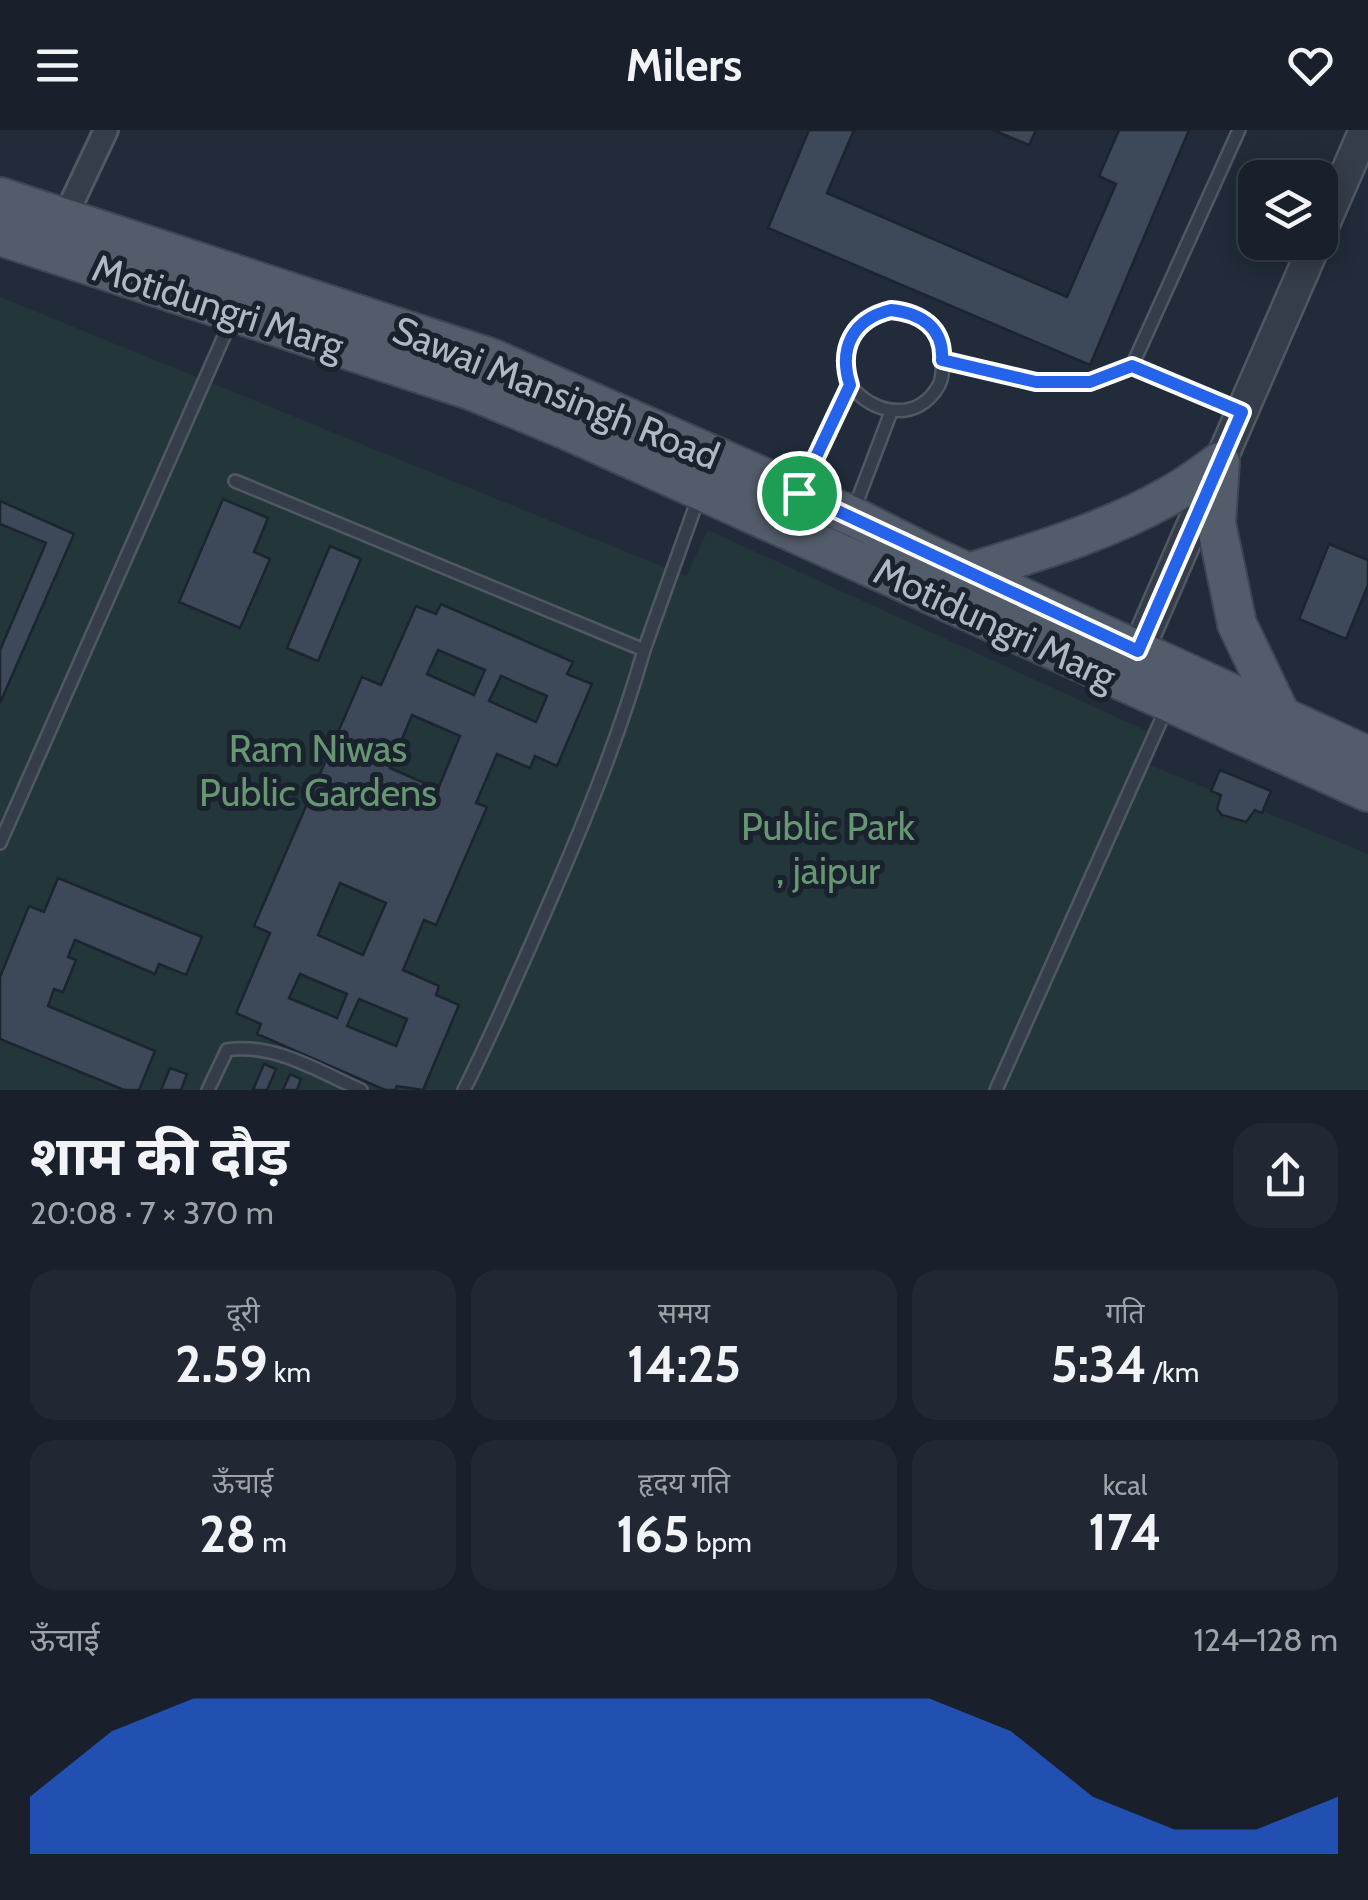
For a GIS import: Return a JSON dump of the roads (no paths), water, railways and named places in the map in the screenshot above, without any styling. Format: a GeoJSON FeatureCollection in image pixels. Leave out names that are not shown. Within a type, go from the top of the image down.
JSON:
{"type":"FeatureCollection","features":[{"type":"Feature","properties":{"kind":"main road","name":"Sawai Mansingh Road"},"geometry":{"type":"LineString","coordinates":[[0,197],[491,358],[852,516],[968,572],[1130,667],[1281,716],[1368,756]]}},
{"type":"Feature","properties":{"kind":"main road","name":"Motidungri Marg"},"geometry":{"type":"LineString","coordinates":[[0,236],[473,391],[700,492],[1130,667],[1168,703],[1368,792]]}},
{"type":"Feature","properties":{"kind":"main road"},"geometry":{"type":"LineString","coordinates":[[968,572],[1104,527],[1167,497],[1220,462]]}},
{"type":"Feature","properties":{"kind":"main road"},"geometry":{"type":"LineString","coordinates":[[1220,462],[1216,523],[1237,624],[1281,716]]}},
{"type":"Feature","properties":{"kind":"street"},"geometry":{"type":"LineString","coordinates":[[64,219],[106,130]]}},
{"type":"Feature","properties":{"kind":"street"},"geometry":{"type":"LineString","coordinates":[[1338,191],[1365,130]]}},
{"type":"Feature","properties":{"kind":"street"},"geometry":{"type":"LineString","coordinates":[[1130,667],[1308,260]]}},
{"type":"Feature","properties":{"kind":"lane"},"geometry":{"type":"LineString","coordinates":[[1132,366],[1240,130]]}},
{"type":"Feature","properties":{"kind":"lane"},"geometry":{"type":"LineString","coordinates":[[891,310],[923,318],[943,344],[942,360],[943,377],[935,392],[909,410],[891,412],[860,399],[845,369],[850,336],[875,314],[891,310]]}},
{"type":"Feature","properties":{"kind":"lane"},"geometry":{"type":"LineString","coordinates":[[0,843],[234,314]]}},
{"type":"Feature","properties":{"kind":"lane"},"geometry":{"type":"LineString","coordinates":[[942,360],[1036,382],[1090,382],[1132,366],[1242,412]]}},
{"type":"Feature","properties":{"kind":"lane"},"geometry":{"type":"LineString","coordinates":[[799,493],[850,385]]}},
{"type":"Feature","properties":{"kind":"lane"},"geometry":{"type":"LineString","coordinates":[[852,516],[891,412]]}},
{"type":"Feature","properties":{"kind":"lane"},"geometry":{"type":"LineString","coordinates":[[235,481],[644,650]]}},
{"type":"Feature","properties":{"kind":"lane"},"geometry":{"type":"LineString","coordinates":[[464,1090],[596,795],[700,492]]}},
{"type":"Feature","properties":{"kind":"lane"},"geometry":{"type":"LineString","coordinates":[[996,1090],[1168,703]]}},
{"type":"Feature","properties":{"kind":"lane"},"geometry":{"type":"LineString","coordinates":[[208,1090],[226,1050],[240,1048],[263,1048],[362,1090]]}},
{"type":"Feature","properties":{"kind":"park label","name":"Ram Niwas Public Gardens"},"geometry":{"type":"Point","coordinates":[318,771]}},
{"type":"Feature","properties":{"kind":"park label","name":"Public Park , jaipur"},"geometry":{"type":"Point","coordinates":[828,849]}}]}
